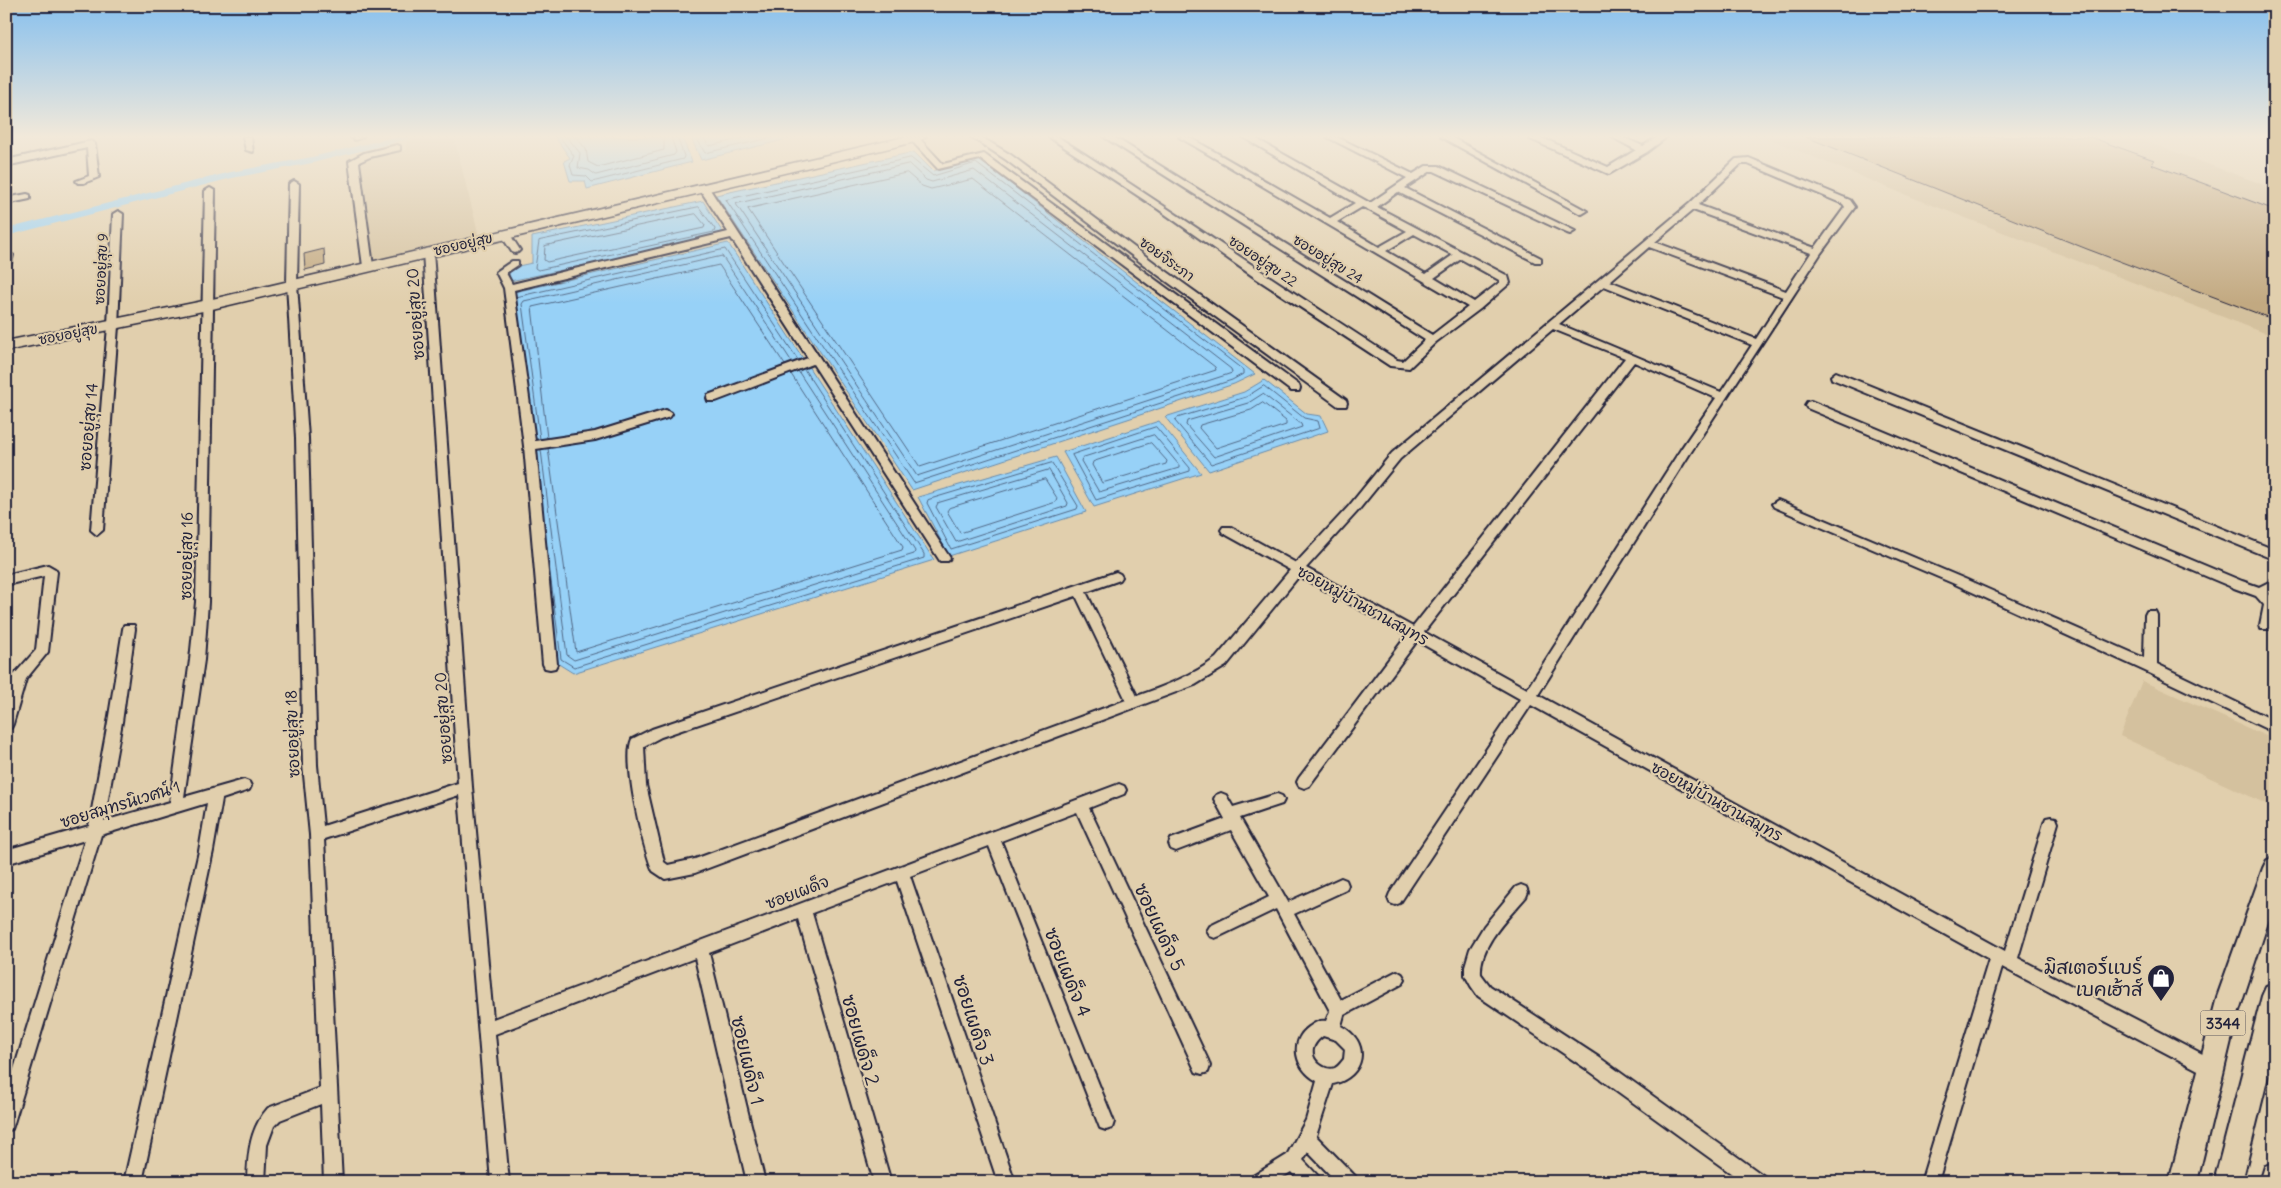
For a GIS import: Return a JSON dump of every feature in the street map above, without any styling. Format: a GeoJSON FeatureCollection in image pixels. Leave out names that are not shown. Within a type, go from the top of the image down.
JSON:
{"type":"FeatureCollection","features":[{"type":"Feature","properties":{"kind":"main road","name":"3344"},"geometry":{"type":"LineString","coordinates":[[2183,1182],[2210,1067],[2249,936],[2275,868]]}},
{"type":"Feature","properties":{"kind":"main road","name":"3344"},"geometry":{"type":"LineString","coordinates":[[2228,1182],[2275,996]]}},
{"type":"Feature","properties":{"kind":"main road"},"geometry":{"type":"LineString","coordinates":[[2274,1182],[2275,1176]]}},
{"type":"Feature","properties":{"kind":"street","name":"ซอยอยู่สุข 16"},"geometry":{"type":"LineString","coordinates":[[176,806],[197,660],[202,602],[210,192]]}},
{"type":"Feature","properties":{"kind":"street","name":"ซอยอยู่สุข 18"},"geometry":{"type":"LineString","coordinates":[[294,192],[292,284],[301,400],[310,766],[317,835],[333,1182]]}},
{"type":"Feature","properties":{"kind":"street"},"geometry":{"type":"LineString","coordinates":[[358,192],[368,266]]}},
{"type":"Feature","properties":{"kind":"street","name":"ซอยอยู่สุข"},"geometry":{"type":"LineString","coordinates":[[6,346],[113,326],[208,305],[685,192]]}},
{"type":"Feature","properties":{"kind":"street"},"geometry":{"type":"LineString","coordinates":[[707,192],[944,558]]}},
{"type":"Feature","properties":{"kind":"street"},"geometry":{"type":"LineString","coordinates":[[1030,192],[1294,388]]}},
{"type":"Feature","properties":{"kind":"street","name":"ซอยจิระภา"},"geometry":{"type":"LineString","coordinates":[[1055,192],[1151,265],[1342,403]]}},
{"type":"Feature","properties":{"kind":"street","name":"ซอยอยู่สุข 22"},"geometry":{"type":"LineString","coordinates":[[1139,192],[1258,275],[1394,364],[1405,365],[1432,340],[1476,307],[1506,281],[1460,255]]}},
{"type":"Feature","properties":{"kind":"street","name":"ซอยอยู่สุข 24"},"geometry":{"type":"LineString","coordinates":[[1196,192],[1432,340]]}},
{"type":"Feature","properties":{"kind":"street"},"geometry":{"type":"LineString","coordinates":[[1280,192],[1476,307]]}},
{"type":"Feature","properties":{"kind":"street"},"geometry":{"type":"LineString","coordinates":[[1345,192],[1460,255],[1427,278]]}},
{"type":"Feature","properties":{"kind":"street"},"geometry":{"type":"LineString","coordinates":[[1331,222],[1390,192]]}},
{"type":"Feature","properties":{"kind":"street"},"geometry":{"type":"LineString","coordinates":[[1407,192],[1538,260]]}},
{"type":"Feature","properties":{"kind":"street"},"geometry":{"type":"LineString","coordinates":[[1488,192],[1570,231]]}},
{"type":"Feature","properties":{"kind":"street"},"geometry":{"type":"LineString","coordinates":[[1546,192],[1582,212]]}},
{"type":"Feature","properties":{"kind":"street"},"geometry":{"type":"LineString","coordinates":[[1116,577],[643,739],[637,744],[635,751],[636,768],[658,866],[666,872],[695,866],[1193,681],[1210,672],[1221,662],[1298,569],[1354,509],[1396,456],[1706,192]]}},
{"type":"Feature","properties":{"kind":"street"},"geometry":{"type":"LineString","coordinates":[[1395,898],[1529,697],[1639,521],[1723,397],[1817,252],[1850,208],[1849,205],[1820,192]]}},
{"type":"Feature","properties":{"kind":"street"},"geometry":{"type":"LineString","coordinates":[[6,201],[27,197]]}},
{"type":"Feature","properties":{"kind":"street"},"geometry":{"type":"LineString","coordinates":[[1692,206],[1817,252]]}},
{"type":"Feature","properties":{"kind":"street","name":"ซอยอยู่สุข 9"},"geometry":{"type":"LineString","coordinates":[[113,326],[118,214]]}},
{"type":"Feature","properties":{"kind":"street"},"geometry":{"type":"LineString","coordinates":[[1380,250],[1415,230]]}},
{"type":"Feature","properties":{"kind":"street"},"geometry":{"type":"LineString","coordinates":[[509,288],[734,234]]}},
{"type":"Feature","properties":{"kind":"street"},"geometry":{"type":"LineString","coordinates":[[506,235],[515,250]]}},
{"type":"Feature","properties":{"kind":"street"},"geometry":{"type":"LineString","coordinates":[[1648,243],[1789,296]]}},
{"type":"Feature","properties":{"kind":"street","name":"ซอยอยู่สุข 20"},"geometry":{"type":"LineString","coordinates":[[428,252],[465,787],[488,1029],[500,1182]]}},
{"type":"Feature","properties":{"kind":"street"},"geometry":{"type":"LineString","coordinates":[[516,263],[501,272],[509,288],[530,446],[550,664]]}},
{"type":"Feature","properties":{"kind":"street"},"geometry":{"type":"LineString","coordinates":[[1601,281],[1757,343]]}},
{"type":"Feature","properties":{"kind":"street"},"geometry":{"type":"LineString","coordinates":[[1550,324],[1632,356],[1723,397]]}},
{"type":"Feature","properties":{"kind":"street","name":"ซอยอยู่สุข 14"},"geometry":{"type":"LineString","coordinates":[[97,530],[113,326]]}},
{"type":"Feature","properties":{"kind":"street"},"geometry":{"type":"LineString","coordinates":[[1304,782],[1415,634],[1632,356]]}},
{"type":"Feature","properties":{"kind":"street"},"geometry":{"type":"LineString","coordinates":[[712,398],[815,359]]}},
{"type":"Feature","properties":{"kind":"street"},"geometry":{"type":"LineString","coordinates":[[1836,376],[2275,555]]}},
{"type":"Feature","properties":{"kind":"street"},"geometry":{"type":"LineString","coordinates":[[1811,405],[2238,585],[2260,592],[2270,604],[2266,625]]}},
{"type":"Feature","properties":{"kind":"street"},"geometry":{"type":"LineString","coordinates":[[530,446],[595,436],[666,414]]}},
{"type":"Feature","properties":{"kind":"street"},"geometry":{"type":"LineString","coordinates":[[1778,504],[1961,582],[2150,667],[2275,727]]}},
{"type":"Feature","properties":{"kind":"street","name":"ซอยหมู่บ้านชานสมุทร"},"geometry":{"type":"LineString","coordinates":[[1227,530],[2004,959],[2210,1067]]}},
{"type":"Feature","properties":{"kind":"street"},"geometry":{"type":"LineString","coordinates":[[6,580],[48,570],[51,572],[42,652],[20,676],[6,724]]}},
{"type":"Feature","properties":{"kind":"street"},"geometry":{"type":"LineString","coordinates":[[2260,592],[2275,584]]}},
{"type":"Feature","properties":{"kind":"street"},"geometry":{"type":"LineString","coordinates":[[1079,590],[1134,703]]}},
{"type":"Feature","properties":{"kind":"street"},"geometry":{"type":"LineString","coordinates":[[2150,667],[2151,615]]}},
{"type":"Feature","properties":{"kind":"street"},"geometry":{"type":"LineString","coordinates":[[6,1123],[94,830],[115,722],[129,629]]}},
{"type":"Feature","properties":{"kind":"street","name":"ซอยสมุทรนิเวศน์ 1"},"geometry":{"type":"LineString","coordinates":[[6,857],[244,786]]}},
{"type":"Feature","properties":{"kind":"street"},"geometry":{"type":"LineString","coordinates":[[317,835],[465,787]]}},
{"type":"Feature","properties":{"kind":"street","name":"ซอยเผด็จ"},"geometry":{"type":"LineString","coordinates":[[488,1029],[1119,790]]}},
{"type":"Feature","properties":{"kind":"street"},"geometry":{"type":"LineString","coordinates":[[133,1182],[202,870],[216,794]]}},
{"type":"Feature","properties":{"kind":"street"},"geometry":{"type":"LineString","coordinates":[[1220,799],[1282,905],[1338,1010]]}},
{"type":"Feature","properties":{"kind":"street"},"geometry":{"type":"LineString","coordinates":[[1176,844],[1277,800]]}},
{"type":"Feature","properties":{"kind":"street","name":"ซอยเผด็จ 5"},"geometry":{"type":"LineString","coordinates":[[1081,805],[1202,1066]]}},
{"type":"Feature","properties":{"kind":"street"},"geometry":{"type":"LineString","coordinates":[[1929,1182],[2051,823]]}},
{"type":"Feature","properties":{"kind":"street","name":"ซอยเผด็จ 4"},"geometry":{"type":"LineString","coordinates":[[993,838],[1106,1122]]}},
{"type":"Feature","properties":{"kind":"street","name":"ซอยเผด็จ 3"},"geometry":{"type":"LineString","coordinates":[[901,872],[927,943],[1007,1182]]}},
{"type":"Feature","properties":{"kind":"street"},"geometry":{"type":"LineString","coordinates":[[1215,931],[1341,885]]}},
{"type":"Feature","properties":{"kind":"street"},"geometry":{"type":"LineString","coordinates":[[1521,892],[1490,930],[1473,958],[1473,975],[1484,991],[1594,1064],[1758,1182]]}},
{"type":"Feature","properties":{"kind":"street","name":"ซอยเผด็จ 2"},"geometry":{"type":"LineString","coordinates":[[803,909],[883,1182]]}},
{"type":"Feature","properties":{"kind":"street","name":"ซอยเผด็จ 1"},"geometry":{"type":"LineString","coordinates":[[700,948],[756,1182]]}},
{"type":"Feature","properties":{"kind":"street"},"geometry":{"type":"LineString","coordinates":[[1332,1028],[1338,1010],[1397,979]]}},
{"type":"Feature","properties":{"kind":"street"},"geometry":{"type":"LineString","coordinates":[[1321,1028],[1332,1028],[1342,1033],[1350,1042],[1353,1052],[1351,1062],[1346,1071],[1337,1076],[1326,1077],[1315,1072],[1307,1063],[1304,1052],[1305,1041],[1311,1032],[1321,1028]]}},
{"type":"Feature","properties":{"kind":"street"},"geometry":{"type":"LineString","coordinates":[[1259,1182],[1294,1162],[1307,1139],[1320,1105],[1326,1077]]}},
{"type":"Feature","properties":{"kind":"street"},"geometry":{"type":"LineString","coordinates":[[256,1182],[259,1138],[268,1119],[274,1114],[329,1093]]}},
{"type":"Feature","properties":{"kind":"street"},"geometry":{"type":"LineString","coordinates":[[1307,1139],[1349,1182]]}},
{"type":"Feature","properties":{"kind":"street"},"geometry":{"type":"LineString","coordinates":[[1294,1162],[1312,1182]]}},
{"type":"Feature","properties":{"kind":"shaded area"},"geometry":{"type":"Polygon","coordinates":[[[365,192],[468,192],[479,236],[374,261],[365,192]]]}},
{"type":"Feature","properties":{"kind":"shaded area"},"geometry":{"type":"Polygon","coordinates":[[[2275,192],[2275,337],[1901,193],[2275,192]]]}},
{"type":"Feature","properties":{"kind":"shaded area"},"geometry":{"type":"Polygon","coordinates":[[[2142,681],[2275,740],[2275,800],[2271,806],[2120,736],[2142,681]]]}},
{"type":"Feature","properties":{"kind":"water"},"geometry":{"type":"Polygon","coordinates":[[[728,192],[1022,192],[1255,374],[1234,384],[912,490],[716,195],[728,192]]]}},
{"type":"Feature","properties":{"kind":"water"},"geometry":{"type":"Polygon","coordinates":[[[703,201],[723,233],[718,237],[510,281],[509,268],[532,263],[532,237],[703,201]]]}},
{"type":"Feature","properties":{"kind":"water"},"geometry":{"type":"Polygon","coordinates":[[[728,243],[934,560],[573,673],[557,663],[510,293],[728,243]]]}},
{"type":"Feature","properties":{"kind":"water"},"geometry":{"type":"Polygon","coordinates":[[[1264,380],[1307,414],[1321,416],[1328,431],[1209,471],[1165,417],[1244,392],[1264,380]]]}},
{"type":"Feature","properties":{"kind":"water"},"geometry":{"type":"Polygon","coordinates":[[[1159,421],[1201,473],[1094,507],[1063,452],[1159,421]]]}},
{"type":"Feature","properties":{"kind":"water"},"geometry":{"type":"Polygon","coordinates":[[[1056,457],[1086,512],[949,556],[918,497],[1056,457]]]}},
{"type":"Feature","properties":{"kind":"building"},"geometry":{"type":"Polygon","coordinates":[[[1945,192],[2228,192],[2275,210],[2275,320],[2087,249],[1945,192]]]}},
{"type":"Feature","properties":{"kind":"building"},"geometry":{"type":"Polygon","coordinates":[[[324,249],[325,265],[305,270],[304,254],[324,249]]]}},
{"type":"Feature","properties":{"kind":"waterway"},"geometry":{"type":"LineString","coordinates":[[6,233],[163,192]]}},
{"type":"Feature","properties":{"kind":"place","name":"มิสเตอร์แบร์ เบคเฮ้าส์"},"geometry":{"type":"Point","coordinates":[2161,1002]}}]}
